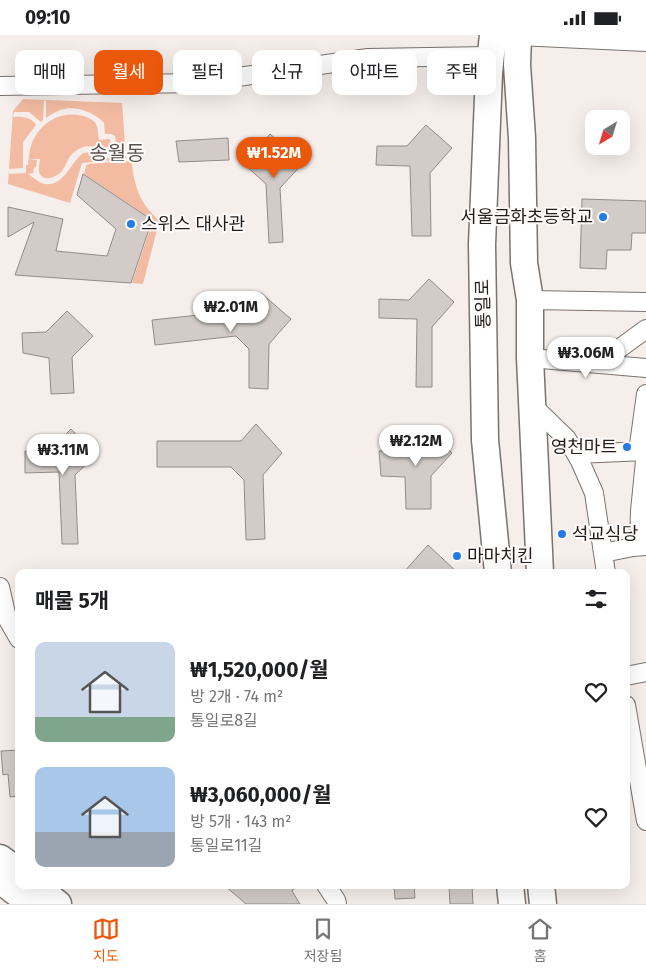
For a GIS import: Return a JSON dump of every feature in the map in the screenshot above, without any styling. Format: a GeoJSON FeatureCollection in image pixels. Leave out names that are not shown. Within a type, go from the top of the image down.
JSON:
{"type":"FeatureCollection","features":[{"type":"Feature","properties":{"kind":"main road"},"geometry":{"type":"LineString","coordinates":[[518,35],[517,65],[522,138],[524,263],[530,300],[530,358],[540,569]]}},
{"type":"Feature","properties":{"kind":"main road","name":"통일로"},"geometry":{"type":"LineString","coordinates":[[492,46],[482,253],[485,440],[498,569]]}},
{"type":"Feature","properties":{"kind":"main road"},"geometry":{"type":"LineString","coordinates":[[0,858],[15,869]]}},
{"type":"Feature","properties":{"kind":"main road"},"geometry":{"type":"LineString","coordinates":[[0,880],[31,904]]}},
{"type":"Feature","properties":{"kind":"main road"},"geometry":{"type":"LineString","coordinates":[[36,889],[49,904]]}},
{"type":"Feature","properties":{"kind":"main road"},"geometry":{"type":"LineString","coordinates":[[38,889],[58,904]]}},
{"type":"Feature","properties":{"kind":"main road"},"geometry":{"type":"LineString","coordinates":[[510,889],[512,904]]}},
{"type":"Feature","properties":{"kind":"main road"},"geometry":{"type":"LineString","coordinates":[[541,889],[543,904]]}},
{"type":"Feature","properties":{"kind":"main road"},"geometry":{"type":"LineString","coordinates":[[0,891],[17,904]]}},
{"type":"Feature","properties":{"kind":"street"},"geometry":{"type":"LineString","coordinates":[[518,35],[646,42]]}},
{"type":"Feature","properties":{"kind":"street"},"geometry":{"type":"LineString","coordinates":[[0,86],[197,83],[368,58],[492,46]]}},
{"type":"Feature","properties":{"kind":"street"},"geometry":{"type":"LineString","coordinates":[[530,300],[646,302]]}},
{"type":"Feature","properties":{"kind":"street"},"geometry":{"type":"LineString","coordinates":[[602,364],[646,329]]}},
{"type":"Feature","properties":{"kind":"street"},"geometry":{"type":"LineString","coordinates":[[530,358],[646,368]]}},
{"type":"Feature","properties":{"kind":"street"},"geometry":{"type":"LineString","coordinates":[[638,452],[644,427],[646,394]]}},
{"type":"Feature","properties":{"kind":"street"},"geometry":{"type":"LineString","coordinates":[[532,405],[567,439],[594,493],[605,569]]}},
{"type":"Feature","properties":{"kind":"street"},"geometry":{"type":"LineString","coordinates":[[576,454],[646,451],[640,511],[643,546],[603,553]]}},
{"type":"Feature","properties":{"kind":"street"},"geometry":{"type":"LineString","coordinates":[[0,587],[7,618],[15,632]]}},
{"type":"Feature","properties":{"kind":"street"},"geometry":{"type":"LineString","coordinates":[[630,675],[646,672]]}},
{"type":"Feature","properties":{"kind":"street"},"geometry":{"type":"LineString","coordinates":[[630,725],[644,795],[646,821]]}},
{"type":"Feature","properties":{"kind":"street"},"geometry":{"type":"LineString","coordinates":[[329,889],[337,904]]}},
{"type":"Feature","properties":{"kind":"shaded area"},"geometry":{"type":"Polygon","coordinates":[[[23,99],[122,103],[126,159],[82,163],[70,203],[8,184],[9,169],[13,111],[23,99]],[[44,100],[43,120],[41,122],[29,112],[14,112],[13,117],[32,120],[36,125],[23,142],[23,168],[9,169],[9,174],[26,173],[26,165],[28,165],[29,153],[34,138],[40,129],[56,118],[69,115],[85,116],[97,126],[99,140],[110,139],[111,146],[107,147],[108,153],[102,154],[101,149],[95,147],[86,146],[78,149],[70,156],[62,171],[56,176],[49,178],[40,175],[40,159],[29,159],[37,160],[33,173],[28,174],[45,184],[52,184],[62,178],[83,153],[93,153],[98,159],[114,158],[114,154],[108,154],[118,153],[115,136],[105,134],[104,123],[100,119],[78,109],[60,110],[46,118],[46,101],[44,100]]]}},
{"type":"Feature","properties":{"kind":"shaded area"},"geometry":{"type":"Polygon","coordinates":[[[126,161],[132,163],[141,199],[159,222],[143,284],[132,283],[153,220],[84,174],[88,164],[126,161]]]}},
{"type":"Feature","properties":{"kind":"building"},"geometry":{"type":"Polygon","coordinates":[[[426,125],[452,148],[430,173],[431,236],[412,236],[410,166],[376,165],[377,146],[407,146],[426,125]]]}},
{"type":"Feature","properties":{"kind":"building"},"geometry":{"type":"Polygon","coordinates":[[[270,134],[303,163],[280,188],[283,242],[269,243],[266,184],[244,164],[270,134]]]}},
{"type":"Feature","properties":{"kind":"building"},"geometry":{"type":"Polygon","coordinates":[[[228,138],[229,160],[179,162],[176,141],[228,138]]]}},
{"type":"Feature","properties":{"kind":"building","name":"스위스 대사관"},"geometry":{"type":"Polygon","coordinates":[[[83,174],[152,220],[131,283],[15,275],[34,222],[8,237],[8,207],[63,219],[56,251],[107,256],[116,229],[77,195],[83,174]]]}},
{"type":"Feature","properties":{"kind":"building"},"geometry":{"type":"Polygon","coordinates":[[[582,199],[646,201],[646,233],[632,233],[631,250],[607,250],[606,269],[580,268],[582,199]]]}},
{"type":"Feature","properties":{"kind":"building"},"geometry":{"type":"Polygon","coordinates":[[[429,279],[454,302],[432,327],[432,387],[416,387],[417,319],[379,318],[379,299],[409,300],[429,279]]]}},
{"type":"Feature","properties":{"kind":"building"},"geometry":{"type":"Polygon","coordinates":[[[261,293],[291,319],[269,344],[268,389],[249,388],[249,349],[236,336],[155,345],[152,320],[246,310],[261,293]]]}},
{"type":"Feature","properties":{"kind":"building"},"geometry":{"type":"Polygon","coordinates":[[[67,311],[93,336],[72,357],[74,393],[51,394],[49,358],[23,353],[22,333],[46,332],[67,311]]]}},
{"type":"Feature","properties":{"kind":"building"},"geometry":{"type":"Polygon","coordinates":[[[256,424],[282,453],[263,475],[265,539],[246,540],[244,480],[231,467],[157,467],[157,441],[241,441],[256,424]]]}},
{"type":"Feature","properties":{"kind":"building"},"geometry":{"type":"Polygon","coordinates":[[[424,426],[452,453],[431,476],[431,509],[406,509],[405,477],[381,476],[379,451],[400,450],[424,426]]]}},
{"type":"Feature","properties":{"kind":"building"},"geometry":{"type":"Polygon","coordinates":[[[71,429],[96,455],[75,475],[78,544],[62,544],[59,472],[25,473],[25,451],[49,451],[71,429]]]}},
{"type":"Feature","properties":{"kind":"building"},"geometry":{"type":"Polygon","coordinates":[[[428,545],[454,569],[407,569],[428,545]]]}},
{"type":"Feature","properties":{"kind":"building"},"geometry":{"type":"Polygon","coordinates":[[[15,750],[15,796],[10,797],[8,774],[3,775],[1,751],[15,750]]]}},
{"type":"Feature","properties":{"kind":"building"},"geometry":{"type":"Polygon","coordinates":[[[229,889],[294,889],[292,891],[300,904],[246,904],[229,889]]]}},
{"type":"Feature","properties":{"kind":"building"},"geometry":{"type":"Polygon","coordinates":[[[394,889],[414,889],[415,898],[395,899],[394,889]]]}},
{"type":"Feature","properties":{"kind":"building"},"geometry":{"type":"Polygon","coordinates":[[[449,889],[472,889],[473,904],[450,904],[449,889]]]}},
{"type":"Feature","properties":{"kind":"place","name":"서울금화초등학교"},"geometry":{"type":"Point","coordinates":[603,217]}},
{"type":"Feature","properties":{"kind":"place","name":"스위스 대사관"},"geometry":{"type":"Point","coordinates":[131,224]}},
{"type":"Feature","properties":{"kind":"place","name":"영천마트"},"geometry":{"type":"Point","coordinates":[627,447]}},
{"type":"Feature","properties":{"kind":"place","name":"석교식당"},"geometry":{"type":"Point","coordinates":[562,534]}},
{"type":"Feature","properties":{"kind":"place","name":"마마치킨"},"geometry":{"type":"Point","coordinates":[457,556]}},
{"type":"Feature","properties":{"kind":"district","name":"송월동"},"geometry":{"type":"Point","coordinates":[117,153]}}]}
